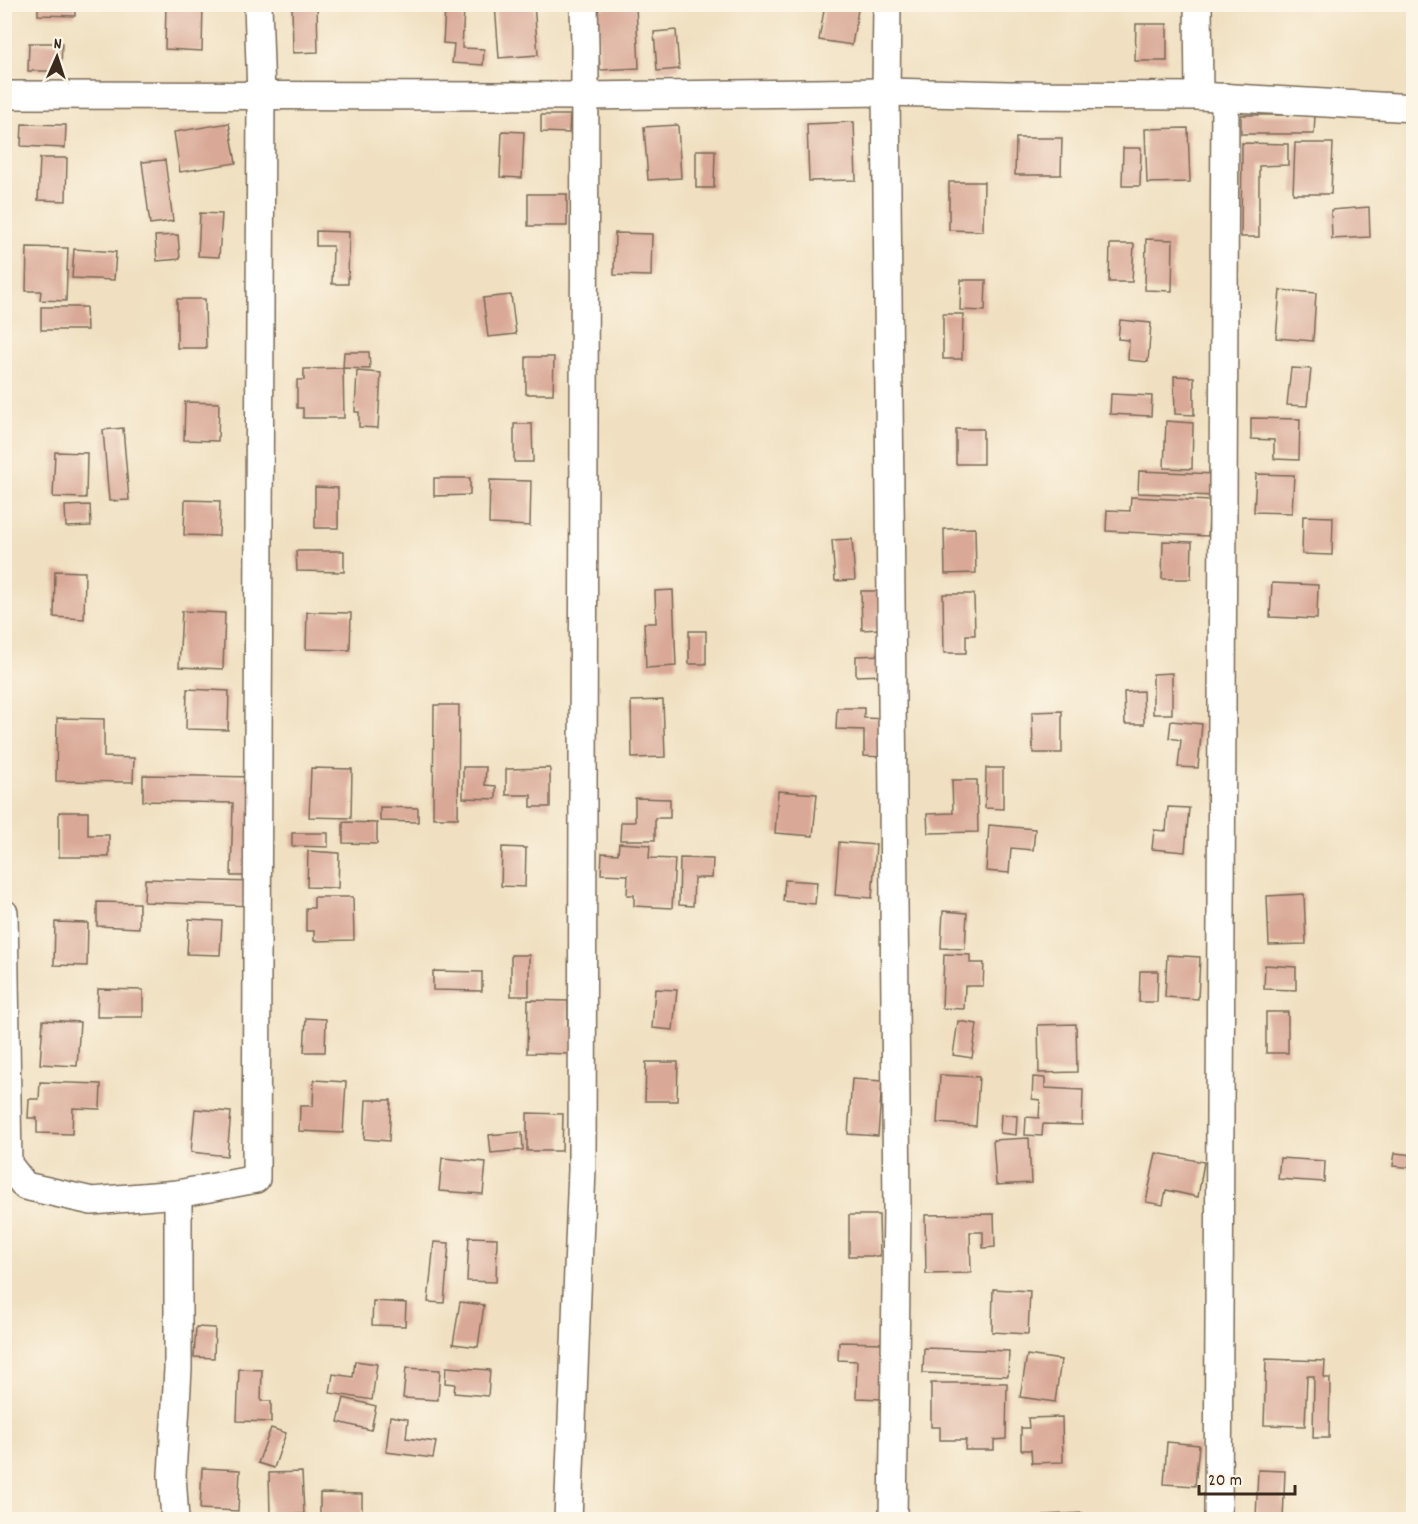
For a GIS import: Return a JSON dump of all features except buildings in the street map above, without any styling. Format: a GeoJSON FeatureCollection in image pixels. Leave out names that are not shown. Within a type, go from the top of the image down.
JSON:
{"type":"FeatureCollection","features":[{"type":"Feature","properties":{"kind":"street"},"geometry":{"type":"LineString","coordinates":[[4,913],[8,1164],[25,1186],[92,1201],[178,1194],[256,1179],[261,96],[258,4]]}},
{"type":"Feature","properties":{"kind":"street"},"geometry":{"type":"LineString","coordinates":[[568,1520],[582,1169],[584,4]]}},
{"type":"Feature","properties":{"kind":"street"},"geometry":{"type":"LineString","coordinates":[[887,4],[897,1194],[893,1520]]}},
{"type":"Feature","properties":{"kind":"street"},"geometry":{"type":"LineString","coordinates":[[1198,4],[1212,96],[1218,1520]]}},
{"type":"Feature","properties":{"kind":"street"},"geometry":{"type":"LineString","coordinates":[[4,95],[584,96],[886,92],[1212,96],[1413,108]]}},
{"type":"Feature","properties":{"kind":"street"},"geometry":{"type":"LineString","coordinates":[[175,1520],[172,1475],[178,1369],[178,1194]]}}]}
